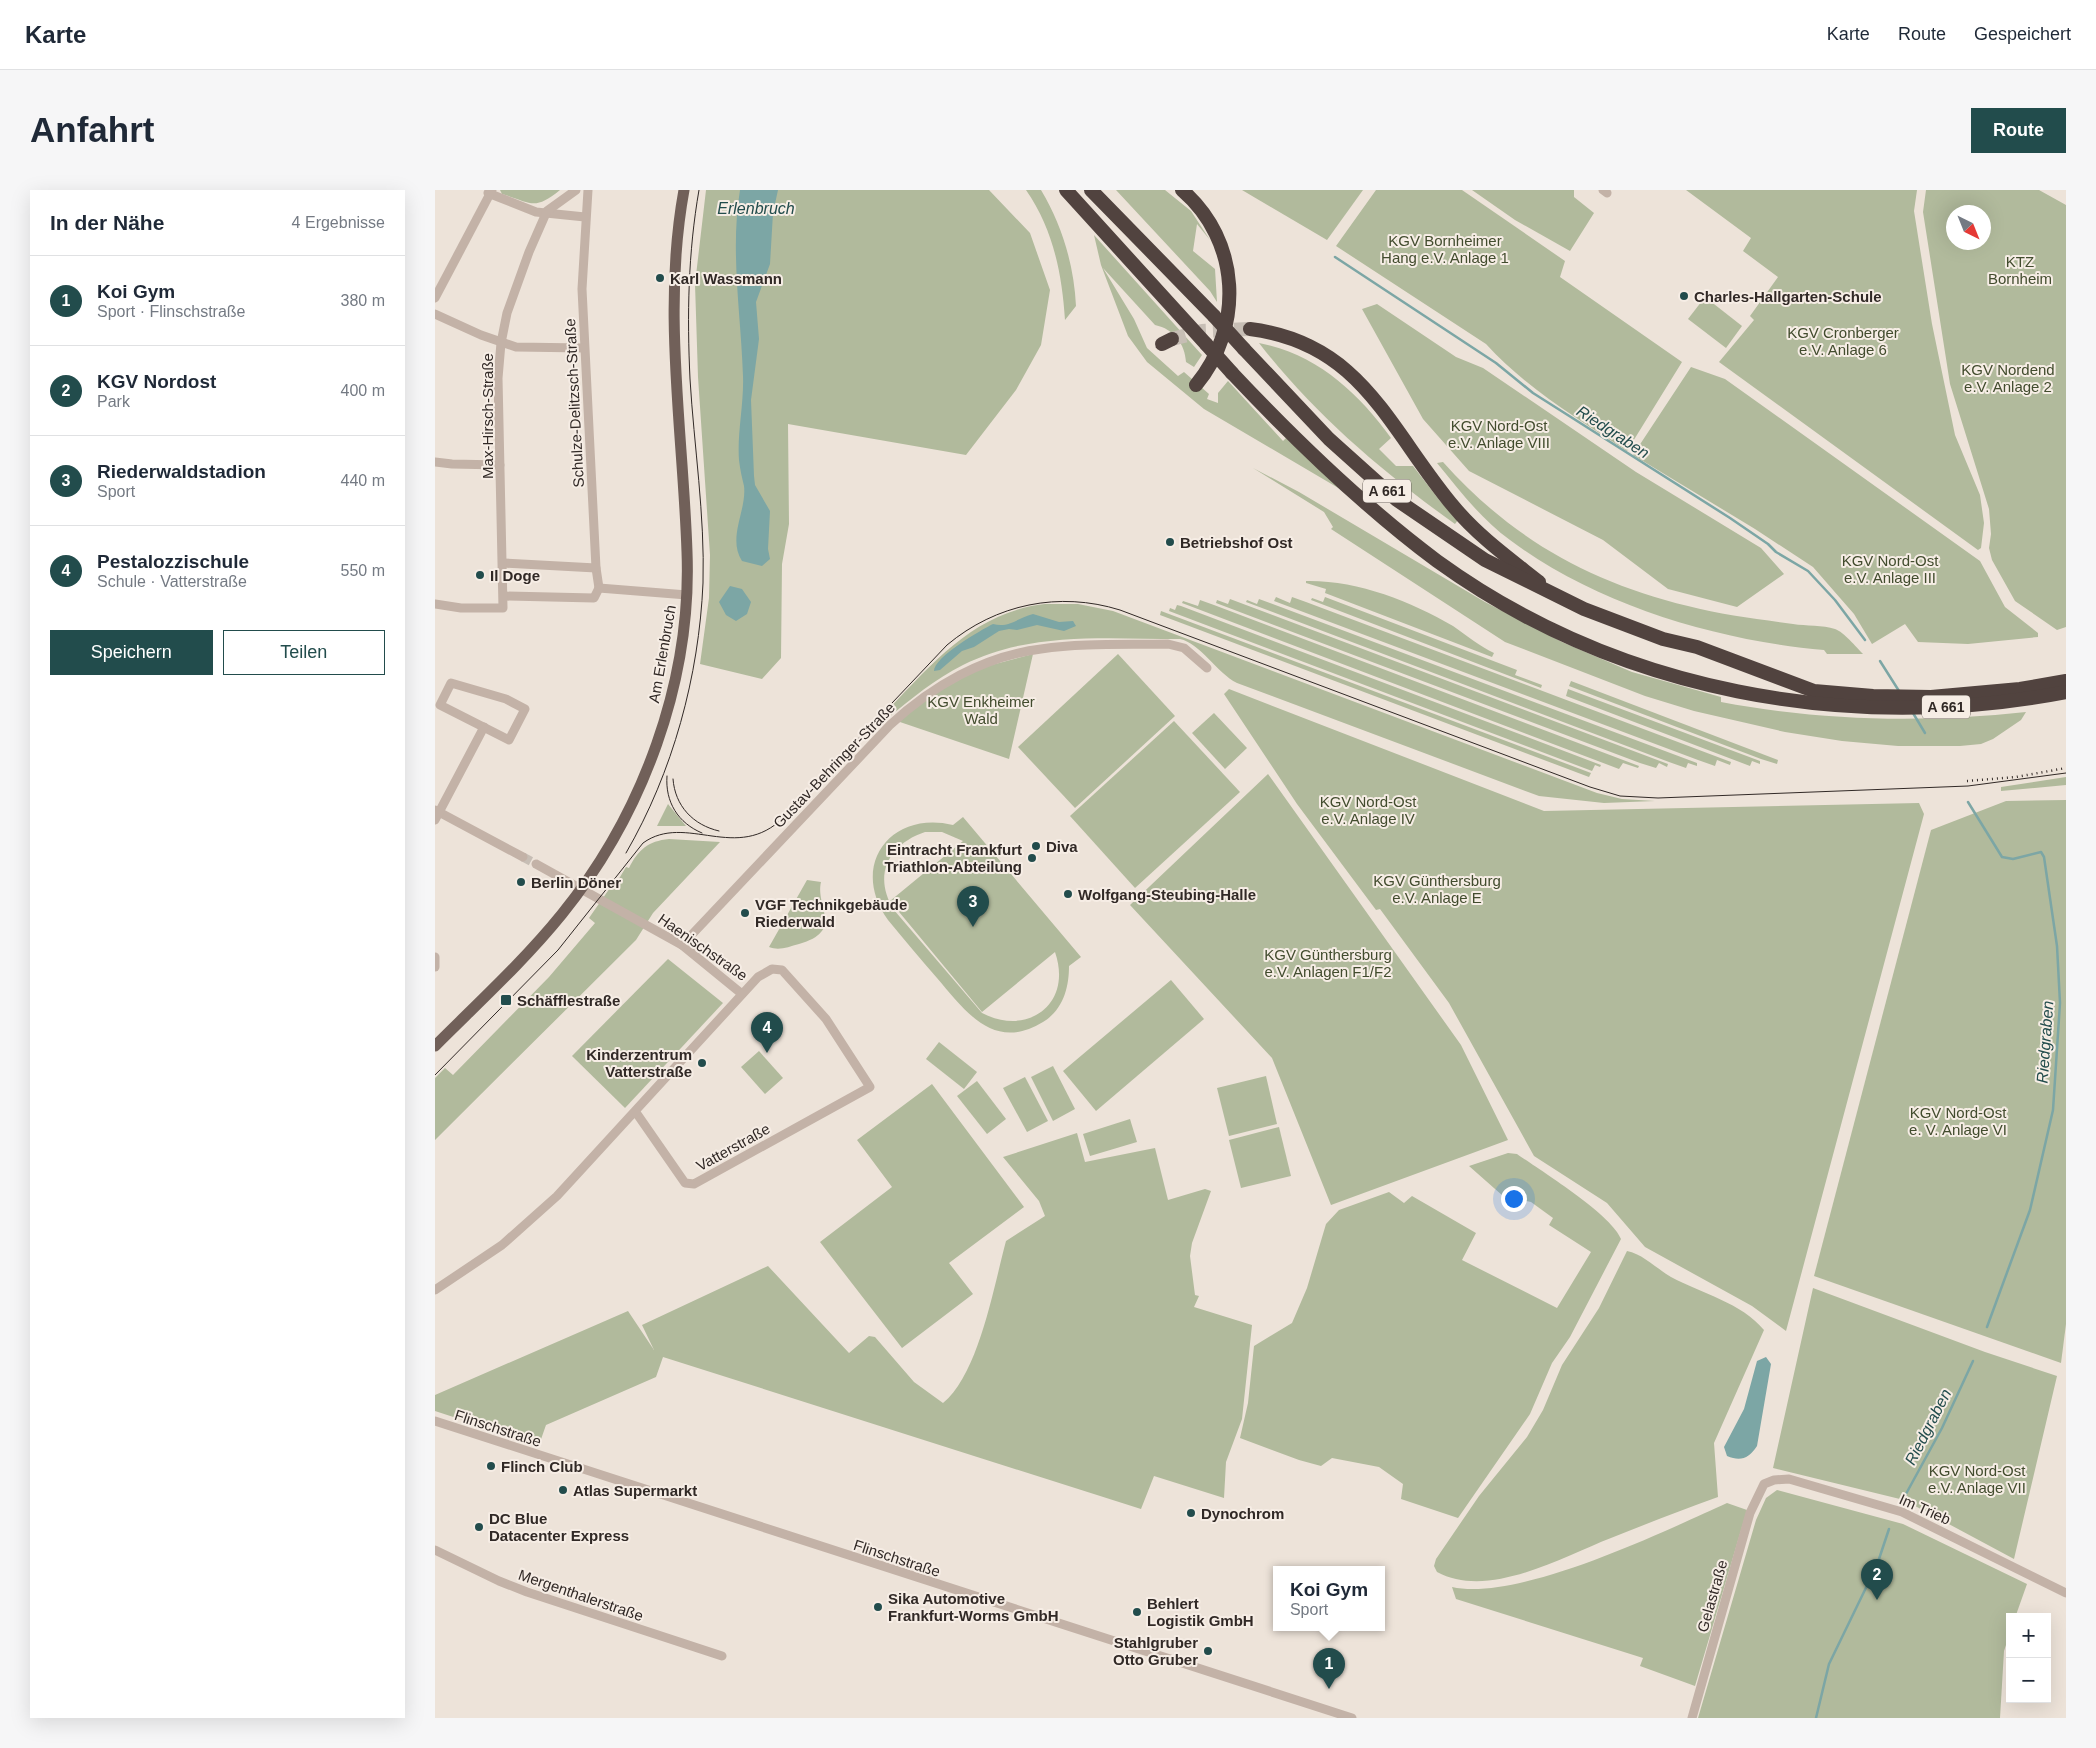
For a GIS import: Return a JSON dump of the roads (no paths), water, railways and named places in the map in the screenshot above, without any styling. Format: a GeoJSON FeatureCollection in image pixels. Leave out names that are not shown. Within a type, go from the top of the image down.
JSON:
{"type":"FeatureCollection","features":[{"type":"Feature","properties":{"kind":"highway","name":"A 661"},"geometry":{"type":"LineString","coordinates":[[1066,190],[1232,373],[1293,436],[1370,508],[1438,561],[1530,619],[1603,652],[1667,674],[1729,690],[1826,699],[1873,708],[1926,708],[1986,704],[2066,692]]}},
{"type":"Feature","properties":{"kind":"highway","name":"A 661"},"geometry":{"type":"LineString","coordinates":[[1091,190],[1214,316],[1329,439],[1397,500],[1485,560],[1584,610],[1663,639],[1697,648],[1826,699],[1931,697],[2020,689],[2066,681]]}},
{"type":"Feature","properties":{"kind":"highway"},"geometry":{"type":"LineString","coordinates":[[1183,190],[1196,202],[1215,231],[1226,259],[1230,283],[1230,308],[1221,344],[1210,365],[1195,385]]}},
{"type":"Feature","properties":{"kind":"highway"},"geometry":{"type":"LineString","coordinates":[[1249,329],[1294,339],[1322,352],[1344,368],[1375,400],[1455,509],[1499,550],[1557,596]]}},
{"type":"Feature","properties":{"kind":"main road","name":"Am Erlenbruch"},"geometry":{"type":"LineString","coordinates":[[435,1046],[533,947],[581,890],[623,821],[656,745],[679,660],[687,595],[687,551],[673,339],[675,268],[684,190]]}},
{"type":"Feature","properties":{"kind":"street"},"geometry":{"type":"LineString","coordinates":[[545,214],[576,190]]}},
{"type":"Feature","properties":{"kind":"street","name":"Schulze-Delitzsch-Straße"},"geometry":{"type":"LineString","coordinates":[[589,190],[585,217],[582,289],[595,568],[599,588]]}},
{"type":"Feature","properties":{"kind":"street"},"geometry":{"type":"LineString","coordinates":[[435,298],[490,192],[545,214],[585,217]]}},
{"type":"Feature","properties":{"kind":"street","name":"Max-Hirsch-Straße"},"geometry":{"type":"LineString","coordinates":[[503,596],[498,378],[501,344],[516,287],[545,214]]}},
{"type":"Feature","properties":{"kind":"street"},"geometry":{"type":"LineString","coordinates":[[435,314],[501,344],[516,347],[584,348]]}},
{"type":"Feature","properties":{"kind":"street"},"geometry":{"type":"LineString","coordinates":[[435,462],[462,465],[501,465]]}},
{"type":"Feature","properties":{"kind":"street"},"geometry":{"type":"LineString","coordinates":[[503,563],[595,568]]}},
{"type":"Feature","properties":{"kind":"street"},"geometry":{"type":"LineString","coordinates":[[435,604],[461,608],[503,608],[503,596],[594,598],[599,588],[687,595]]}},
{"type":"Feature","properties":{"kind":"street","name":"Gustav-Behringer-Straße"},"geometry":{"type":"LineString","coordinates":[[682,945],[883,732],[919,700],[951,679],[985,664],[1042,648],[1168,644],[1184,648],[1207,668]]}},
{"type":"Feature","properties":{"kind":"street"},"geometry":{"type":"LineString","coordinates":[[451,683],[506,699],[525,709],[509,740],[484,727],[440,705],[451,683]]}},
{"type":"Feature","properties":{"kind":"street"},"geometry":{"type":"LineString","coordinates":[[484,727],[436,814],[523,857]]}},
{"type":"Feature","properties":{"kind":"street"},"geometry":{"type":"LineString","coordinates":[[536,864],[581,890]]}},
{"type":"Feature","properties":{"kind":"street","name":"Haenischstraße"},"geometry":{"type":"LineString","coordinates":[[581,890],[682,945],[742,994],[763,973],[777,969],[786,973],[826,1019],[870,1087]]}},
{"type":"Feature","properties":{"kind":"street"},"geometry":{"type":"LineString","coordinates":[[435,957],[435,967]]}},
{"type":"Feature","properties":{"kind":"street"},"geometry":{"type":"LineString","coordinates":[[435,1290],[486,1257],[546,1206],[742,994]]}},
{"type":"Feature","properties":{"kind":"street","name":"Vatterstraße"},"geometry":{"type":"LineString","coordinates":[[635,1110],[685,1182],[694,1184],[870,1087]]}},
{"type":"Feature","properties":{"kind":"street","name":"Flinschstraße"},"geometry":{"type":"LineString","coordinates":[[435,1421],[1352,1718]]}},
{"type":"Feature","properties":{"kind":"street","name":"Im Trieb"},"geometry":{"type":"LineString","coordinates":[[1764,1484],[1774,1480],[1789,1479],[1902,1512],[2066,1592]]}},
{"type":"Feature","properties":{"kind":"street","name":"Gelastraße"},"geometry":{"type":"LineString","coordinates":[[1692,1718],[1750,1513],[1764,1484]]}},
{"type":"Feature","properties":{"kind":"street","name":"Mergenthalerstraße"},"geometry":{"type":"LineString","coordinates":[[435,1550],[499,1581],[527,1592],[722,1656]]}},
{"type":"Feature","properties":{"kind":"water","name":"Erlenbruch"},"geometry":{"type":"Polygon","coordinates":[[[740,190],[778,190],[773,213],[770,264],[756,302],[759,339],[751,400],[755,485],[770,511],[768,549],[770,559],[762,566],[742,561],[736,543],[744,495],[739,463],[743,376],[736,260],[737,213],[740,190]]]}},
{"type":"Feature","properties":{"kind":"water"},"geometry":{"type":"Polygon","coordinates":[[[730,586],[742,589],[751,602],[747,614],[736,621],[726,615],[719,602],[730,586]]]}},
{"type":"Feature","properties":{"kind":"water"},"geometry":{"type":"Polygon","coordinates":[[[1033,614],[1059,622],[1073,621],[1076,626],[1064,631],[1037,625],[1017,630],[999,631],[974,647],[962,651],[940,670],[934,671],[936,665],[959,644],[979,632],[993,624],[1009,624],[1033,614]]]}},
{"type":"Feature","properties":{"kind":"water"},"geometry":{"type":"Polygon","coordinates":[[[1766,1357],[1771,1364],[1757,1446],[1748,1456],[1741,1459],[1727,1456],[1724,1447],[1744,1409],[1757,1361],[1766,1357]]]}},
{"type":"Feature","properties":{"kind":"waterway","name":"Riedgraben"},"geometry":{"type":"LineString","coordinates":[[1335,257],[1496,363],[1533,393],[1730,518],[1768,544],[1776,552],[1808,571],[1835,600],[1865,640]]}},
{"type":"Feature","properties":{"kind":"waterway","name":"Riedgraben"},"geometry":{"type":"LineString","coordinates":[[1880,661],[1899,691]]}},
{"type":"Feature","properties":{"kind":"waterway","name":"Riedgraben"},"geometry":{"type":"LineString","coordinates":[[1913,713],[1925,733]]}},
{"type":"Feature","properties":{"kind":"waterway","name":"Riedgraben"},"geometry":{"type":"LineString","coordinates":[[1968,802],[2002,857],[2013,859],[2041,852],[2044,857],[2057,946],[2060,1003],[2053,1110],[2030,1210],[1987,1327]]}},
{"type":"Feature","properties":{"kind":"waterway","name":"Riedgraben"},"geometry":{"type":"LineString","coordinates":[[1901,1503],[1942,1428],[1973,1361]]}},
{"type":"Feature","properties":{"kind":"waterway","name":"Riedgraben"},"geometry":{"type":"LineString","coordinates":[[1816,1718],[1829,1664],[1877,1565],[1889,1529]]}},
{"type":"Feature","properties":{"kind":"tunnel"},"geometry":{"type":"LineString","coordinates":[[1172,339],[1202,331],[1250,329]]}},
{"type":"Feature","properties":{"kind":"tunnel"},"geometry":{"type":"LineString","coordinates":[[523,857],[536,864]]}},
{"type":"Feature","properties":{"kind":"tram line"},"geometry":{"type":"LineString","coordinates":[[626,853],[643,822],[657,790],[681,723],[696,653],[700,618],[703,557],[699,481],[690,379],[689,331],[689,284],[699,190]]}},
{"type":"Feature","properties":{"kind":"tram line"},"geometry":{"type":"LineString","coordinates":[[435,1075],[558,950],[643,843],[659,835],[677,832],[730,838],[748,837],[766,830],[784,817],[947,645],[966,631],[986,620],[1007,611],[1029,605],[1051,602],[1074,602],[1097,604],[1120,610],[1590,787],[1620,796],[1658,798],[1968,786],[2066,773]]}},
{"type":"Feature","properties":{"kind":"tram line"},"geometry":{"type":"LineString","coordinates":[[667,776],[668,794],[675,810],[686,824],[702,833]]}},
{"type":"Feature","properties":{"kind":"tram line"},"geometry":{"type":"LineString","coordinates":[[673,779],[677,798],[687,813],[701,824],[719,831]]}},
{"type":"Feature","properties":{"kind":"railway"},"geometry":{"type":"LineString","coordinates":[[1967,781],[2016,777],[2066,768]]}},
{"type":"Feature","properties":{"kind":"place","name":"Karl Wassmann"},"geometry":{"type":"Point","coordinates":[660,278]}},
{"type":"Feature","properties":{"kind":"place","name":"Charles-Hallgarten-Schule"},"geometry":{"type":"Point","coordinates":[1684,296]}},
{"type":"Feature","properties":{"kind":"place","name":"Betriebshof Ost"},"geometry":{"type":"Point","coordinates":[1170,542]}},
{"type":"Feature","properties":{"kind":"place","name":"Il Doge"},"geometry":{"type":"Point","coordinates":[480,575]}},
{"type":"Feature","properties":{"kind":"place","name":"Diva"},"geometry":{"type":"Point","coordinates":[1036,846]}},
{"type":"Feature","properties":{"kind":"place","name":"Eintracht Frankfurt Triathlon-Abteilung"},"geometry":{"type":"Point","coordinates":[1032,858]}},
{"type":"Feature","properties":{"kind":"place","name":"Berlin Döner"},"geometry":{"type":"Point","coordinates":[521,882]}},
{"type":"Feature","properties":{"kind":"place","name":"Wolfgang-Steubing-Halle"},"geometry":{"type":"Point","coordinates":[1068,894]}},
{"type":"Feature","properties":{"kind":"place","name":"VGF Technikgebäude Riederwald"},"geometry":{"type":"Point","coordinates":[745,913]}},
{"type":"Feature","properties":{"kind":"place","name":"Riederwaldstadion"},"geometry":{"type":"Point","coordinates":[973,927]}},
{"type":"Feature","properties":{"kind":"place","name":"Schäfflestraße"},"geometry":{"type":"Point","coordinates":[506,1000]}},
{"type":"Feature","properties":{"kind":"place","name":"Pestalozzischule"},"geometry":{"type":"Point","coordinates":[767,1053]}},
{"type":"Feature","properties":{"kind":"place","name":"Kinderzentrum Vatterstraße"},"geometry":{"type":"Point","coordinates":[702,1063]}},
{"type":"Feature","properties":{"kind":"place","name":"Flinch Club"},"geometry":{"type":"Point","coordinates":[491,1466]}},
{"type":"Feature","properties":{"kind":"place","name":"Atlas Supermarkt"},"geometry":{"type":"Point","coordinates":[563,1490]}},
{"type":"Feature","properties":{"kind":"place","name":"Dynochrom"},"geometry":{"type":"Point","coordinates":[1191,1513]}},
{"type":"Feature","properties":{"kind":"place","name":"DC Blue Datacenter Express"},"geometry":{"type":"Point","coordinates":[479,1527]}},
{"type":"Feature","properties":{"kind":"place","name":"KGV Nordost"},"geometry":{"type":"Point","coordinates":[1877,1600]}},
{"type":"Feature","properties":{"kind":"place","name":"Sika Automotive Frankfurt-Worms GmbH"},"geometry":{"type":"Point","coordinates":[878,1607]}},
{"type":"Feature","properties":{"kind":"place","name":"Behlert Logistik GmbH"},"geometry":{"type":"Point","coordinates":[1137,1612]}},
{"type":"Feature","properties":{"kind":"place","name":"Stahlgruber Otto Gruber"},"geometry":{"type":"Point","coordinates":[1208,1651]}},
{"type":"Feature","properties":{"kind":"place","name":"Koi Gym"},"geometry":{"type":"Point","coordinates":[1329,1689]}},
{"type":"Feature","properties":{"kind":"park label","name":"KGV Bornheimer Hang e.V. Anlage 1"},"geometry":{"type":"Point","coordinates":[1445,248]}},
{"type":"Feature","properties":{"kind":"park label","name":"KTZ Bornheim"},"geometry":{"type":"Point","coordinates":[2020,270]}},
{"type":"Feature","properties":{"kind":"park label","name":"KGV Cronberger e.V. Anlage 6"},"geometry":{"type":"Point","coordinates":[1843,340]}},
{"type":"Feature","properties":{"kind":"park label","name":"KGV Nordend e.V. Anlage 2"},"geometry":{"type":"Point","coordinates":[2008,378]}},
{"type":"Feature","properties":{"kind":"park label","name":"KGV Nord-Ost e.V. Anlage VIII"},"geometry":{"type":"Point","coordinates":[1499,434]}},
{"type":"Feature","properties":{"kind":"park label","name":"KGV Nord-Ost e.V. Anlage III"},"geometry":{"type":"Point","coordinates":[1890,568]}},
{"type":"Feature","properties":{"kind":"park label","name":"KGV Enkheimer Wald"},"geometry":{"type":"Point","coordinates":[981,710]}},
{"type":"Feature","properties":{"kind":"park label","name":"KGV Nord-Ost e.V. Anlage IV"},"geometry":{"type":"Point","coordinates":[1368,810]}},
{"type":"Feature","properties":{"kind":"park label","name":"KGV Günthersburg e.V. Anlage E"},"geometry":{"type":"Point","coordinates":[1437,888]}},
{"type":"Feature","properties":{"kind":"park label","name":"KGV Günthersburg e.V. Anlagen F1/F2"},"geometry":{"type":"Point","coordinates":[1328,962]}},
{"type":"Feature","properties":{"kind":"park label","name":"KGV Nord-Ost e. V. Anlage VI"},"geometry":{"type":"Point","coordinates":[1958,1120]}},
{"type":"Feature","properties":{"kind":"park label","name":"KGV Nord-Ost e.V. Anlage VII"},"geometry":{"type":"Point","coordinates":[1977,1478]}}]}
